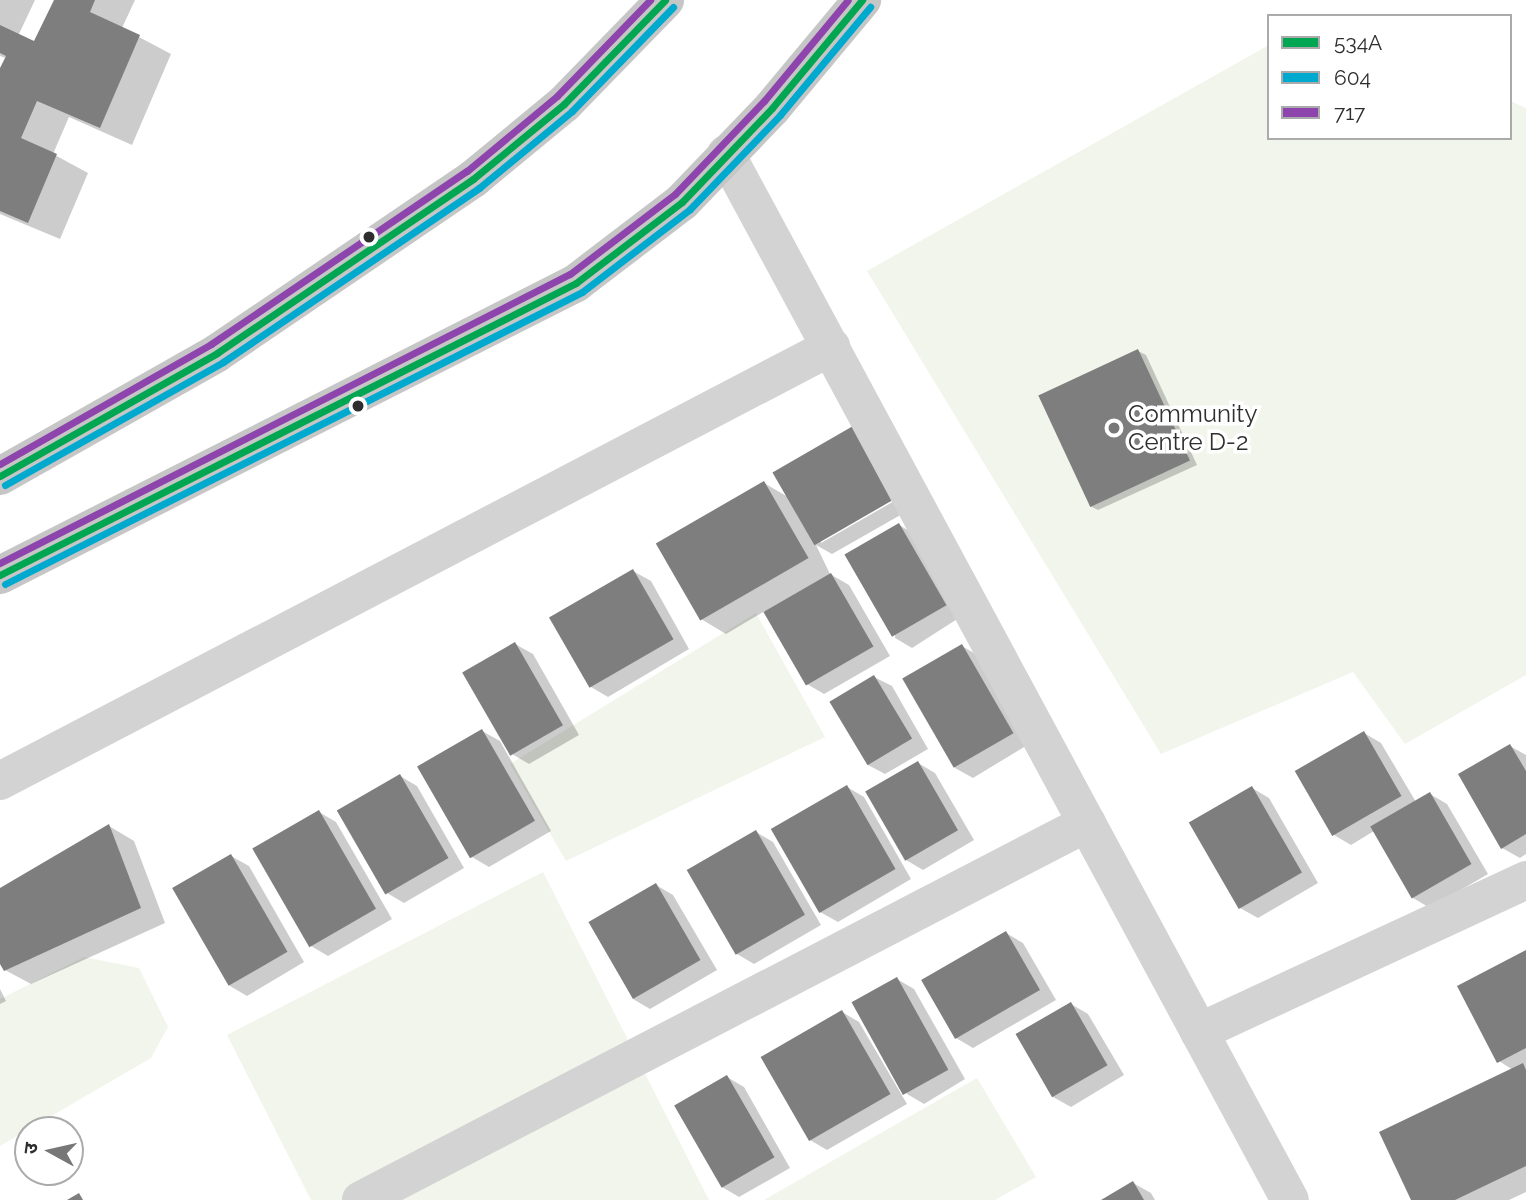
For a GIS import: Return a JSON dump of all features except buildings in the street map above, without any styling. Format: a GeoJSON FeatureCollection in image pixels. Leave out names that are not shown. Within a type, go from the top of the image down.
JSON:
{"type":"FeatureCollection","features":[{"type":"Feature","properties":{"kind":"main road"},"geometry":{"type":"LineString","coordinates":[[0,476],[217,353],[474,179],[564,104],[665,0]]}},
{"type":"Feature","properties":{"kind":"main road"},"geometry":{"type":"LineString","coordinates":[[0,575],[576,283],[682,202],[772,108],[862,0]]}},
{"type":"Feature","properties":{"kind":"street"},"geometry":{"type":"LineString","coordinates":[[726,154],[1290,1200]]}},
{"type":"Feature","properties":{"kind":"street"},"geometry":{"type":"LineString","coordinates":[[0,781],[831,347]]}},
{"type":"Feature","properties":{"kind":"street"},"geometry":{"type":"LineString","coordinates":[[361,1200],[1087,823]]}},
{"type":"Feature","properties":{"kind":"street"},"geometry":{"type":"LineString","coordinates":[[1199,1032],[1526,880]]}},
{"type":"Feature","properties":{"kind":"shaded area"},"geometry":{"type":"Polygon","coordinates":[[[1267,46],[1267,140],[1512,140],[1512,102],[1526,108],[1526,675],[1405,744],[1353,672],[1161,754],[867,271],[1267,46]]]}},
{"type":"Feature","properties":{"kind":"shaded area"},"geometry":{"type":"Polygon","coordinates":[[[756,613],[825,737],[566,861],[510,764],[756,613]]]}},
{"type":"Feature","properties":{"kind":"shaded area"},"geometry":{"type":"Polygon","coordinates":[[[543,872],[709,1200],[311,1200],[227,1035],[543,872]]]}},
{"type":"Feature","properties":{"kind":"shaded area"},"geometry":{"type":"Polygon","coordinates":[[[84,957],[139,968],[168,1027],[151,1058],[51,1116],[14,1116],[14,1138],[0,1146],[0,999],[84,957]]]}},
{"type":"Feature","properties":{"kind":"shaded area"},"geometry":{"type":"Polygon","coordinates":[[[977,1078],[1036,1177],[995,1200],[764,1200],[977,1078]]]}},
{"type":"Feature","properties":{"kind":"transit line","name":"717"},"geometry":{"type":"LineString","coordinates":[[0,464],[211,344],[467,171],[557,96],[650,0]]}},
{"type":"Feature","properties":{"kind":"transit line","name":"534A"},"geometry":{"type":"LineString","coordinates":[[0,476],[217,353],[473,179],[564,104],[665,0]]}},
{"type":"Feature","properties":{"kind":"transit line","name":"717"},"geometry":{"type":"LineString","coordinates":[[0,563],[570,274],[675,194],[764,101],[848,0]]}},
{"type":"Feature","properties":{"kind":"transit line","name":"534A"},"geometry":{"type":"LineString","coordinates":[[0,575],[576,283],[682,202],[772,108],[862,0]]}},
{"type":"Feature","properties":{"kind":"transit line","name":"604"},"geometry":{"type":"LineString","coordinates":[[5,485],[223,362],[479,188],[572,111],[673,7]]}},
{"type":"Feature","properties":{"kind":"transit line","name":"604"},"geometry":{"type":"LineString","coordinates":[[5,584],[582,292],[690,209],[780,115],[870,7]]}},
{"type":"Feature","properties":{"kind":"place","name":"Community Centre D-2"},"geometry":{"type":"Point","coordinates":[1114,428]}}]}
